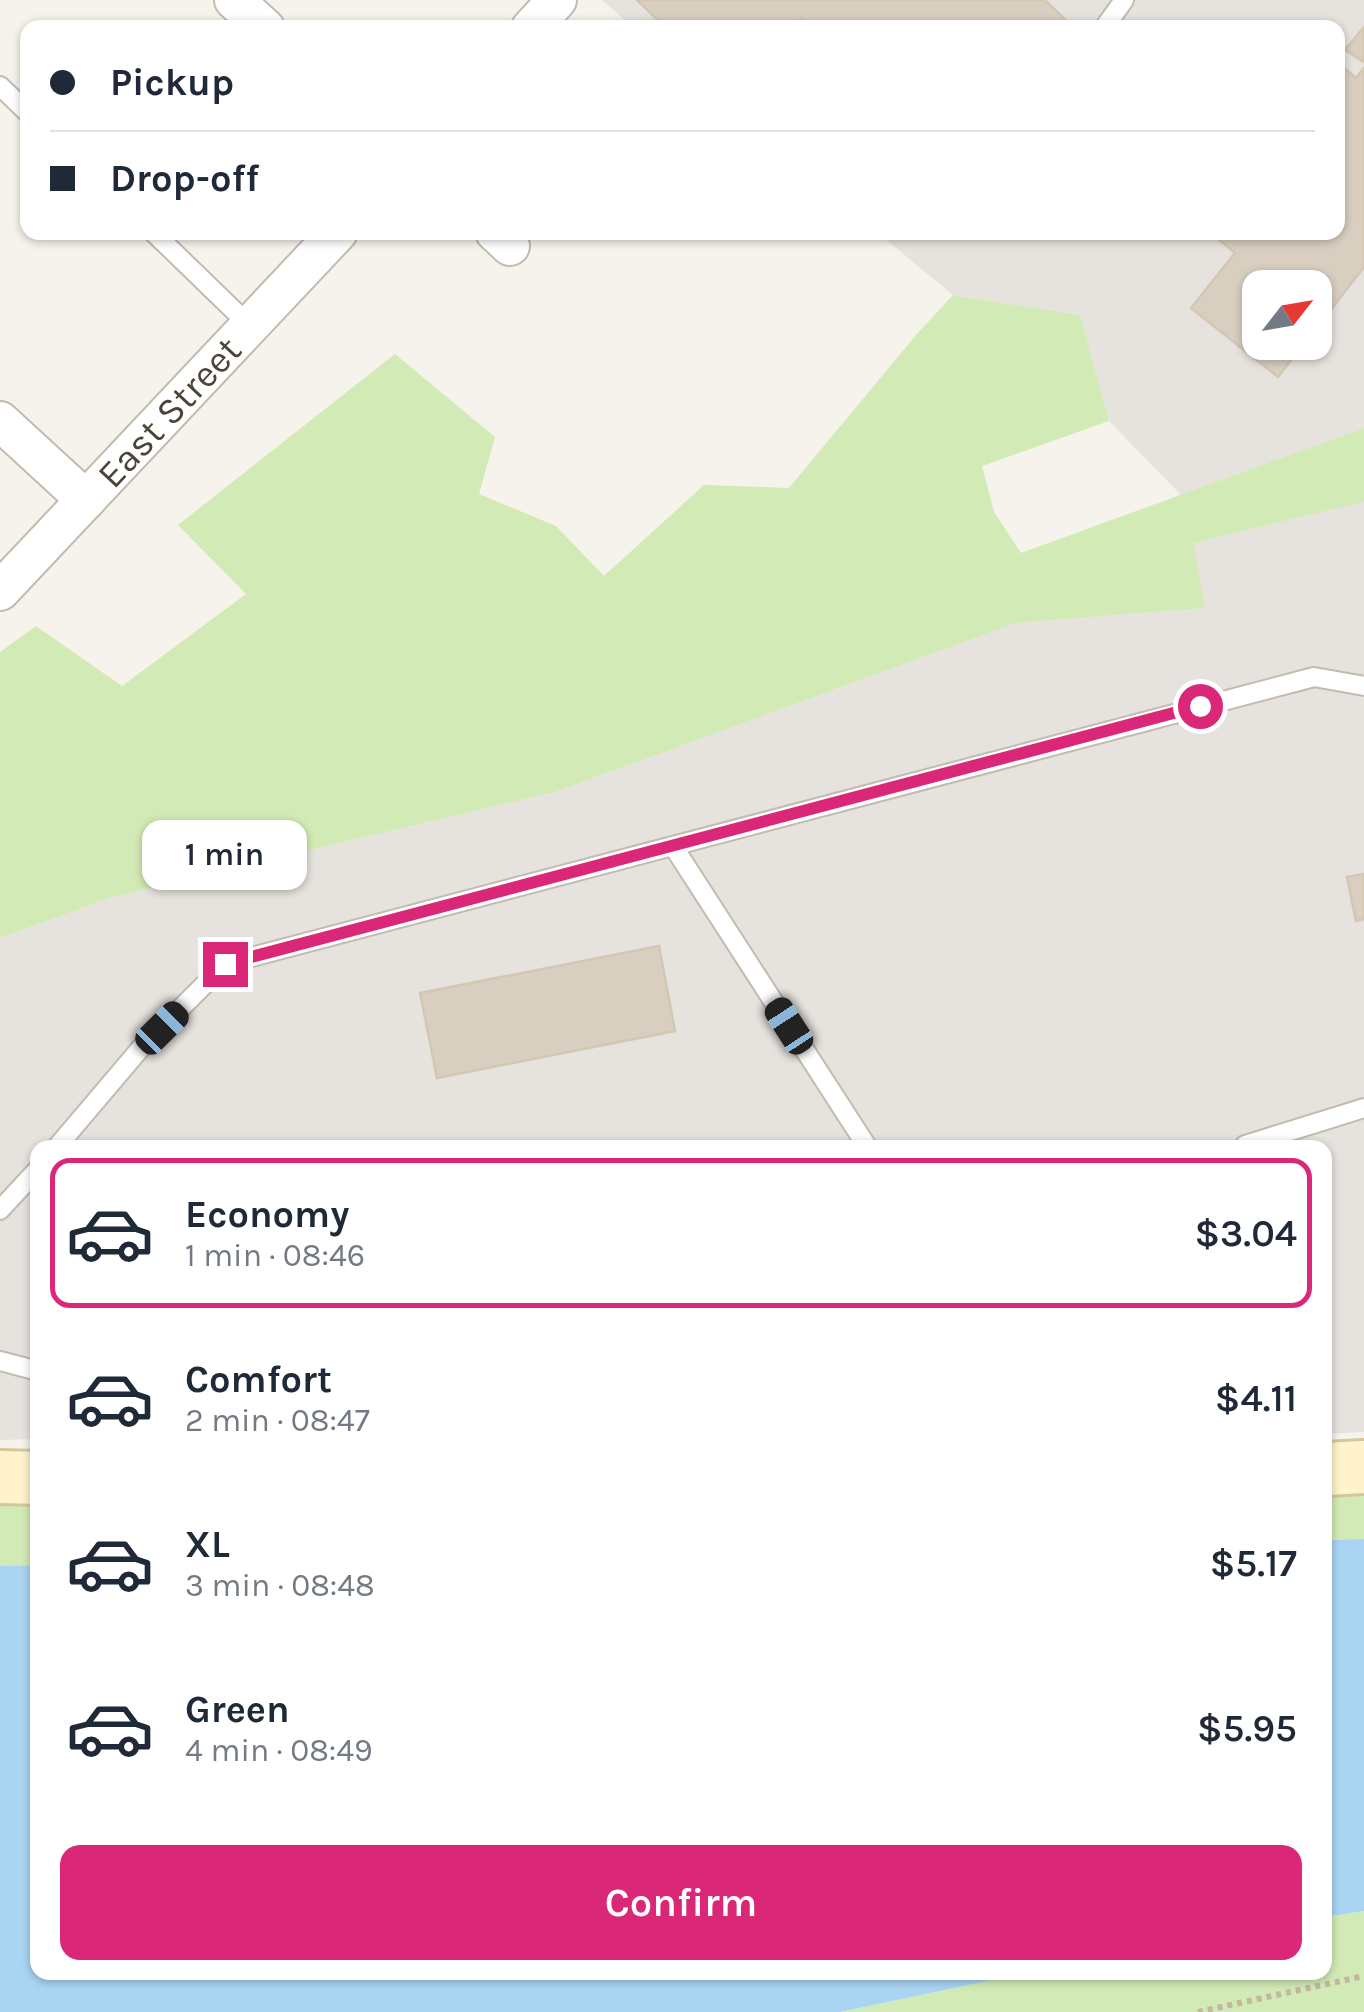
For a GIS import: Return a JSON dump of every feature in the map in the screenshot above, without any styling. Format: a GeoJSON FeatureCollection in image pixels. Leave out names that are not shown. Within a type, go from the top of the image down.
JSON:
{"type":"FeatureCollection","features":[{"type":"Feature","properties":{"kind":"street"},"geometry":{"type":"LineString","coordinates":[[234,0],[256,20]]}},
{"type":"Feature","properties":{"kind":"street"},"geometry":{"type":"LineString","coordinates":[[538,20],[557,0]]}},
{"type":"Feature","properties":{"kind":"street","name":"East Street"},"geometry":{"type":"LineString","coordinates":[[0,592],[331,240]]}},
{"type":"Feature","properties":{"kind":"street"},"geometry":{"type":"LineString","coordinates":[[0,421],[86,500]]}},
{"type":"Feature","properties":{"kind":"street"},"geometry":{"type":"LineString","coordinates":[[1332,1469],[1364,1467]]}},
{"type":"Feature","properties":{"kind":"street"},"geometry":{"type":"LineString","coordinates":[[0,1477],[30,1478]]}},
{"type":"Feature","properties":{"kind":"lane"},"geometry":{"type":"LineString","coordinates":[[0,86],[20,105]]}},
{"type":"Feature","properties":{"kind":"lane"},"geometry":{"type":"LineString","coordinates":[[161,240],[250,326]]}},
{"type":"Feature","properties":{"kind":"lane"},"geometry":{"type":"LineString","coordinates":[[63,1140],[140,1049],[225,964],[1314,676],[1364,686]]}},
{"type":"Feature","properties":{"kind":"lane"},"geometry":{"type":"LineString","coordinates":[[673,846],[863,1140]]}},
{"type":"Feature","properties":{"kind":"lane"},"geometry":{"type":"LineString","coordinates":[[1264,1140],[1364,1108]]}},
{"type":"Feature","properties":{"kind":"lane"},"geometry":{"type":"LineString","coordinates":[[0,1210],[30,1178]]}},
{"type":"Feature","properties":{"kind":"lane"},"geometry":{"type":"LineString","coordinates":[[0,1361],[30,1369]]}},
{"type":"Feature","properties":{"kind":"path"},"geometry":{"type":"LineString","coordinates":[[1198,2012],[1364,1976]]}},
{"type":"Feature","properties":{"kind":"shaded area"},"geometry":{"type":"Polygon","coordinates":[[[602,0],[1364,0],[1364,428],[1181,495],[1109,421],[1080,315],[953,295],[886,240],[1345,240],[1345,20],[625,20],[602,0]]]}},
{"type":"Feature","properties":{"kind":"shaded area"},"geometry":{"type":"Polygon","coordinates":[[[1364,502],[1364,1432],[1332,1434],[1332,1140],[30,1140],[30,1439],[0,1440],[0,938],[112,897],[555,792],[1016,623],[1204,608],[1192,543],[1364,502]]]}},
{"type":"Feature","properties":{"kind":"green space"},"geometry":{"type":"Polygon","coordinates":[[[953,295],[1080,315],[1109,421],[982,466],[994,512],[1021,553],[1364,428],[1364,502],[1193,543],[1205,608],[1016,623],[555,792],[112,897],[0,938],[0,652],[36,626],[122,686],[246,594],[178,525],[395,354],[495,437],[479,494],[556,526],[604,576],[704,485],[789,488],[953,295]]]}},
{"type":"Feature","properties":{"kind":"green space"},"geometry":{"type":"Polygon","coordinates":[[[1364,1467],[1364,1539],[1332,1540],[1332,1469],[1364,1467]]]}},
{"type":"Feature","properties":{"kind":"green space"},"geometry":{"type":"Polygon","coordinates":[[[0,1477],[30,1478],[30,1565],[0,1566],[0,1477]]]}},
{"type":"Feature","properties":{"kind":"green space"},"geometry":{"type":"Polygon","coordinates":[[[1364,1911],[1364,2012],[840,2012],[992,1980],[1332,1980],[1332,1916],[1364,1911]]]}},
{"type":"Feature","properties":{"kind":"water"},"geometry":{"type":"Polygon","coordinates":[[[1364,1539],[1364,1911],[1332,1916],[1332,1540],[1364,1539]]]}},
{"type":"Feature","properties":{"kind":"water"},"geometry":{"type":"Polygon","coordinates":[[[30,1565],[30,1980],[992,1980],[840,2012],[0,2012],[0,1566],[30,1565]]]}},
{"type":"Feature","properties":{"kind":"building"},"geometry":{"type":"Polygon","coordinates":[[[637,0],[1045,0],[1066,20],[801,18],[658,20],[637,0]]]}},
{"type":"Feature","properties":{"kind":"building"},"geometry":{"type":"Polygon","coordinates":[[[1364,27],[1364,62],[1345,50],[1364,27]]]}},
{"type":"Feature","properties":{"kind":"building"},"geometry":{"type":"Polygon","coordinates":[[[1364,68],[1364,267],[1332,308],[1332,270],[1242,270],[1242,348],[1191,308],[1235,253],[1220,240],[1345,240],[1345,69],[1356,78],[1364,68]]]}},
{"type":"Feature","properties":{"kind":"building"},"geometry":{"type":"Polygon","coordinates":[[[1257,360],[1291,360],[1278,377],[1257,360]]]}},
{"type":"Feature","properties":{"kind":"building"},"geometry":{"type":"Polygon","coordinates":[[[1364,874],[1364,919],[1356,921],[1347,877],[1364,874]]]}},
{"type":"Feature","properties":{"kind":"building"},"geometry":{"type":"Polygon","coordinates":[[[659,946],[675,1031],[437,1078],[420,993],[659,946]]]}},
{"type":"Feature","properties":{"kind":"route"},"geometry":{"type":"LineString","coordinates":[[225,964],[1200,706]]}}]}
